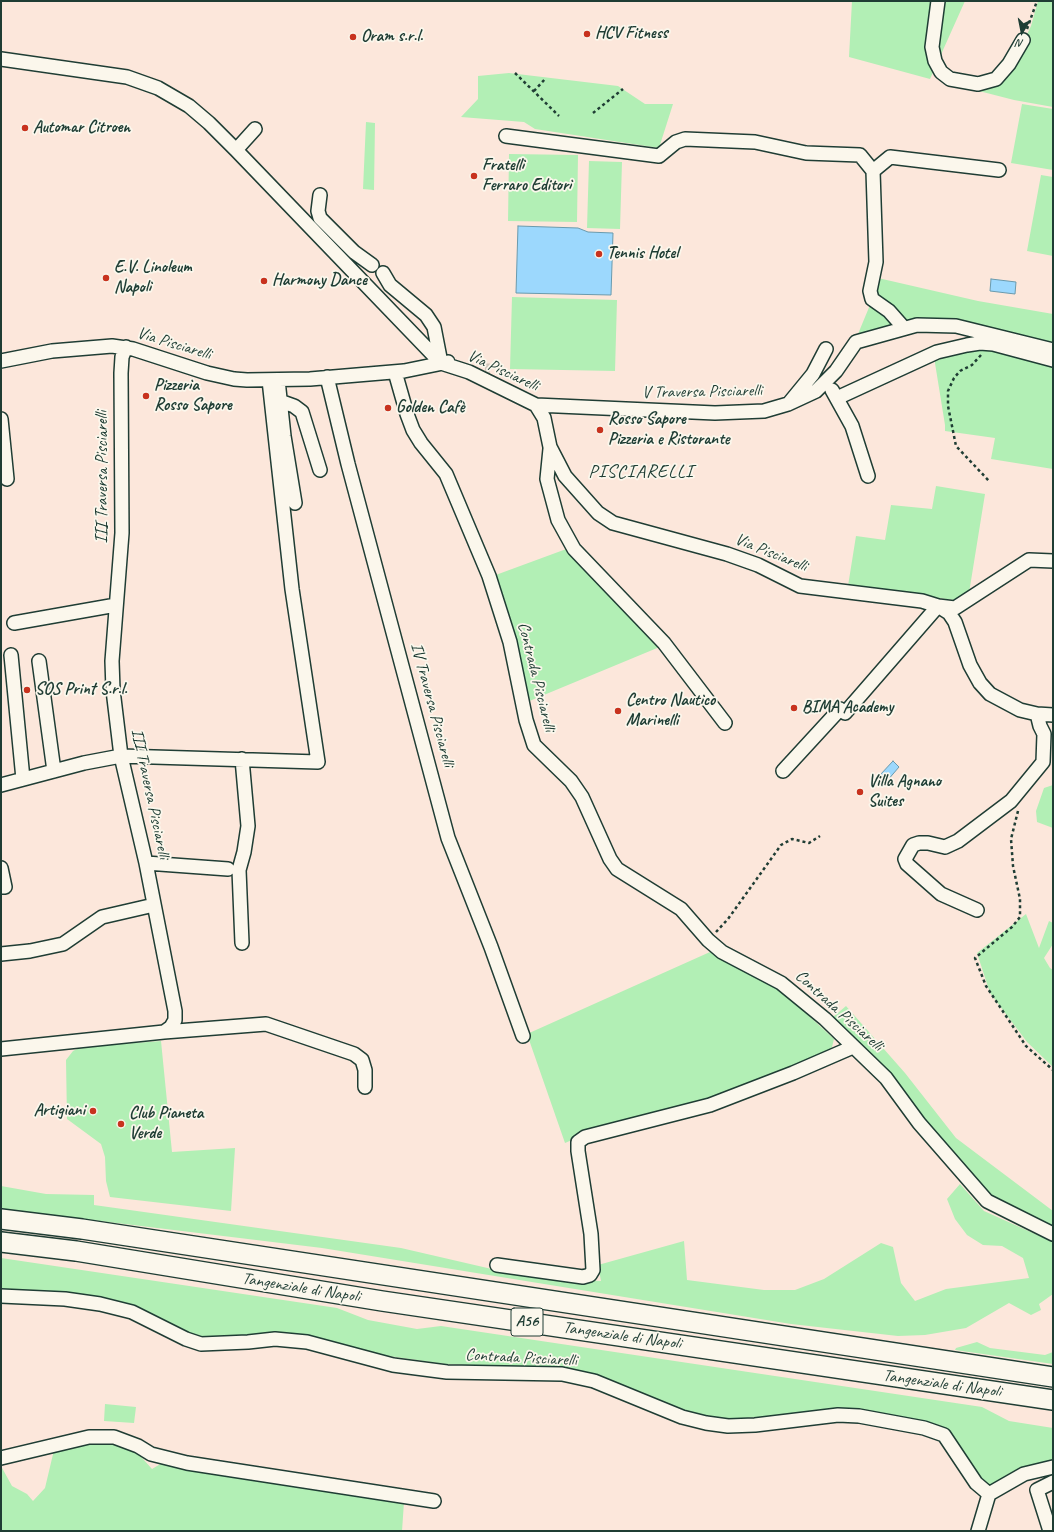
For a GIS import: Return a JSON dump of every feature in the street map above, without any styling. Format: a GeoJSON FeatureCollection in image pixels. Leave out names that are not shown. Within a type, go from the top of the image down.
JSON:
{"type":"FeatureCollection","features":[{"type":"Feature","properties":{"kind":"highway","name":"Tangenziale di Napoli"},"geometry":{"type":"LineString","coordinates":[[1,1219],[82,1229],[1053,1377]]}},
{"type":"Feature","properties":{"kind":"highway","name":"Tangenziale di Napoli"},"geometry":{"type":"LineString","coordinates":[[1,1242],[76,1251],[382,1301],[1053,1400]]}},
{"type":"Feature","properties":{"kind":"street"},"geometry":{"type":"LineString","coordinates":[[938,1],[932,47],[935,61],[941,72],[950,79],[978,84],[996,79],[1009,64],[1022,40]]}},
{"type":"Feature","properties":{"kind":"street"},"geometry":{"type":"LineString","coordinates":[[1,59],[120,76],[147,84],[189,106],[209,123],[236,150],[441,364]]}},
{"type":"Feature","properties":{"kind":"street"},"geometry":{"type":"LineString","coordinates":[[236,150],[254,130]]}},
{"type":"Feature","properties":{"kind":"street"},"geometry":{"type":"LineString","coordinates":[[506,136],[659,156],[676,142],[685,139],[755,142],[806,153],[860,155],[873,171],[876,262],[870,292],[872,299],[889,311],[904,328]]}},
{"type":"Feature","properties":{"kind":"street"},"geometry":{"type":"LineString","coordinates":[[873,171],[890,158],[999,170]]}},
{"type":"Feature","properties":{"kind":"street"},"geometry":{"type":"LineString","coordinates":[[320,195],[318,211],[320,218],[354,252],[372,266]]}},
{"type":"Feature","properties":{"kind":"street"},"geometry":{"type":"LineString","coordinates":[[383,273],[390,285],[426,315],[434,327],[441,364]]}},
{"type":"Feature","properties":{"kind":"street","name":"V Traversa Pisciarelli"},"geometry":{"type":"LineString","coordinates":[[536,405],[715,413],[764,411],[788,404],[816,391],[826,382],[856,342],[904,328],[930,324],[956,326],[1053,350]]}},
{"type":"Feature","properties":{"kind":"street"},"geometry":{"type":"LineString","coordinates":[[837,398],[937,352],[980,343],[993,344],[1053,360]]}},
{"type":"Feature","properties":{"kind":"street","name":"Via Pisciarelli"},"geometry":{"type":"LineString","coordinates":[[1,361],[68,349],[112,346],[126,347],[207,373],[234,379],[273,380],[327,377],[395,372],[441,364],[469,372],[536,405],[544,418],[550,447],[565,476],[598,513],[613,523],[728,554],[758,565],[800,586],[922,601],[938,606],[948,613],[955,622],[970,665],[980,683],[990,694],[1004,703],[1020,710],[1037,714],[1053,715]]}},
{"type":"Feature","properties":{"kind":"street","name":"III Traversa Pisciarelli"},"geometry":{"type":"LineString","coordinates":[[126,347],[122,357],[121,373],[122,532],[112,661],[121,756],[146,863],[175,1011],[175,1020],[171,1027],[164,1032]]}},
{"type":"Feature","properties":{"kind":"street"},"geometry":{"type":"LineString","coordinates":[[788,404],[813,374],[826,349]]}},
{"type":"Feature","properties":{"kind":"street"},"geometry":{"type":"LineString","coordinates":[[441,364],[454,361],[485,370]]}},
{"type":"Feature","properties":{"kind":"street","name":"Contrada Pisciarelli"},"geometry":{"type":"LineString","coordinates":[[395,372],[413,430],[446,474],[490,576],[510,642],[526,720],[534,745],[571,781],[582,797],[610,859],[617,869],[681,909],[708,940],[722,952],[781,983],[825,1019],[886,1078],[919,1123],[987,1201],[1053,1234]]}},
{"type":"Feature","properties":{"kind":"street","name":"IV Traversa Pisciarelli"},"geometry":{"type":"LineString","coordinates":[[327,377],[350,471],[448,838],[491,947],[523,1036]]}},
{"type":"Feature","properties":{"kind":"street"},"geometry":{"type":"LineString","coordinates":[[273,380],[280,401],[295,503]]}},
{"type":"Feature","properties":{"kind":"street"},"geometry":{"type":"LineString","coordinates":[[1,785],[84,762],[121,756],[318,762],[318,753],[292,589],[273,380]]}},
{"type":"Feature","properties":{"kind":"street"},"geometry":{"type":"LineString","coordinates":[[826,382],[837,398],[852,426],[868,476]]}},
{"type":"Feature","properties":{"kind":"street"},"geometry":{"type":"LineString","coordinates":[[280,401],[294,406],[302,412],[320,470]]}},
{"type":"Feature","properties":{"kind":"street"},"geometry":{"type":"LineString","coordinates":[[1,419],[7,479]]}},
{"type":"Feature","properties":{"kind":"street"},"geometry":{"type":"LineString","coordinates":[[550,447],[547,479],[558,520],[574,549],[664,643],[725,723]]}},
{"type":"Feature","properties":{"kind":"street"},"geometry":{"type":"LineString","coordinates":[[783,771],[840,709],[845,713],[938,606],[955,608],[1029,560],[1053,561]]}},
{"type":"Feature","properties":{"kind":"street"},"geometry":{"type":"LineString","coordinates":[[14,623],[116,605]]}},
{"type":"Feature","properties":{"kind":"street"},"geometry":{"type":"LineString","coordinates":[[11,655],[24,778]]}},
{"type":"Feature","properties":{"kind":"street"},"geometry":{"type":"LineString","coordinates":[[39,661],[54,771]]}},
{"type":"Feature","properties":{"kind":"street"},"geometry":{"type":"LineString","coordinates":[[977,910],[941,894],[907,864],[905,859],[913,845],[928,843],[945,847],[958,840],[1002,810],[1012,801],[1043,762],[1044,734],[1037,714]]}},
{"type":"Feature","properties":{"kind":"street"},"geometry":{"type":"LineString","coordinates":[[242,759],[248,826],[244,852],[239,870],[242,943]]}},
{"type":"Feature","properties":{"kind":"street"},"geometry":{"type":"LineString","coordinates":[[146,863],[228,869]]}},
{"type":"Feature","properties":{"kind":"street"},"geometry":{"type":"LineString","coordinates":[[1,868],[5,887],[1,887]]}},
{"type":"Feature","properties":{"kind":"street"},"geometry":{"type":"LineString","coordinates":[[1,954],[30,951],[63,944],[102,916],[154,905]]}},
{"type":"Feature","properties":{"kind":"street"},"geometry":{"type":"LineString","coordinates":[[1,1049],[164,1032],[266,1024],[354,1054],[362,1060],[365,1087]]}},
{"type":"Feature","properties":{"kind":"street"},"geometry":{"type":"LineString","coordinates":[[496,1265],[583,1277],[590,1275],[593,1270],[591,1234],[578,1150],[578,1142],[585,1137],[710,1105],[793,1073],[853,1047]]}},
{"type":"Feature","properties":{"kind":"street","name":"Contrada Pisciarelli"},"geometry":{"type":"LineString","coordinates":[[1,1296],[64,1299],[132,1312],[186,1340],[201,1344],[275,1339],[301,1341],[393,1365],[447,1372],[562,1374],[594,1380],[682,1417],[706,1423],[728,1426],[755,1425],[838,1414],[860,1416],[924,1428],[944,1435],[976,1483],[988,1494]]}},
{"type":"Feature","properties":{"kind":"street"},"geometry":{"type":"LineString","coordinates":[[1,1458],[89,1437],[114,1437],[138,1446],[152,1454],[187,1463],[434,1501]]}},
{"type":"Feature","properties":{"kind":"street"},"geometry":{"type":"LineString","coordinates":[[978,1531],[988,1494],[1024,1474],[1053,1467]]}},
{"type":"Feature","properties":{"kind":"street"},"geometry":{"type":"LineString","coordinates":[[1050,1531],[1037,1490],[1053,1482]]}},
{"type":"Feature","properties":{"kind":"path"},"geometry":{"type":"LineString","coordinates":[[1022,40],[1037,1]]}},
{"type":"Feature","properties":{"kind":"path"},"geometry":{"type":"LineString","coordinates":[[515,73],[559,116]]}},
{"type":"Feature","properties":{"kind":"path"},"geometry":{"type":"LineString","coordinates":[[534,91],[546,78]]}},
{"type":"Feature","properties":{"kind":"path"},"geometry":{"type":"LineString","coordinates":[[593,113],[623,89]]}},
{"type":"Feature","properties":{"kind":"path"},"geometry":{"type":"LineString","coordinates":[[980,343],[982,354],[979,359],[972,365],[960,371],[954,378],[948,390],[948,406],[956,446],[990,482]]}},
{"type":"Feature","properties":{"kind":"path"},"geometry":{"type":"LineString","coordinates":[[1020,806],[1011,839],[1013,866],[1020,899],[1020,917],[1012,927],[975,958],[986,986],[1008,1021],[1026,1046],[1053,1070]]}},
{"type":"Feature","properties":{"kind":"path"},"geometry":{"type":"LineString","coordinates":[[708,940],[728,919],[781,845],[792,839],[808,843],[820,836]]}},
{"type":"Feature","properties":{"kind":"green space"},"geometry":{"type":"Polygon","coordinates":[[[852,1],[965,1],[930,79],[849,57],[852,1]]]}},
{"type":"Feature","properties":{"kind":"green space"},"geometry":{"type":"Polygon","coordinates":[[[1038,1],[1053,1],[1053,107],[1014,100],[979,91],[1011,68],[1031,26],[1038,1]]]}},
{"type":"Feature","properties":{"kind":"green space"},"geometry":{"type":"Polygon","coordinates":[[[509,73],[618,86],[645,104],[673,104],[659,148],[535,129],[524,122],[461,117],[478,99],[478,76],[509,73]]]}},
{"type":"Feature","properties":{"kind":"green space"},"geometry":{"type":"Polygon","coordinates":[[[1022,104],[1053,109],[1053,170],[1011,163],[1022,104]]]}},
{"type":"Feature","properties":{"kind":"green space"},"geometry":{"type":"Polygon","coordinates":[[[366,122],[375,123],[374,190],[363,189],[366,122]]]}},
{"type":"Feature","properties":{"kind":"green space"},"geometry":{"type":"Polygon","coordinates":[[[509,154],[578,155],[577,222],[508,221],[509,154]]]}},
{"type":"Feature","properties":{"kind":"green space"},"geometry":{"type":"Polygon","coordinates":[[[589,161],[622,162],[620,229],[587,228],[589,161]]]}},
{"type":"Feature","properties":{"kind":"green space"},"geometry":{"type":"Polygon","coordinates":[[[1041,175],[1053,177],[1053,256],[1027,251],[1041,175]]]}},
{"type":"Feature","properties":{"kind":"green space"},"geometry":{"type":"Polygon","coordinates":[[[878,278],[978,301],[1053,314],[1053,345],[949,322],[858,334],[870,305],[878,278]]]}},
{"type":"Feature","properties":{"kind":"green space"},"geometry":{"type":"Polygon","coordinates":[[[512,297],[617,300],[615,371],[510,369],[512,297]]]}},
{"type":"Feature","properties":{"kind":"green space"},"geometry":{"type":"Polygon","coordinates":[[[974,347],[992,348],[1053,364],[1053,469],[991,459],[995,438],[945,431],[934,357],[974,347]]]}},
{"type":"Feature","properties":{"kind":"green space"},"geometry":{"type":"Polygon","coordinates":[[[936,486],[985,494],[969,593],[954,600],[848,586],[856,536],[885,540],[891,505],[932,509],[936,486]]]}},
{"type":"Feature","properties":{"kind":"green space"},"geometry":{"type":"Polygon","coordinates":[[[569,548],[662,646],[527,702],[493,576],[569,548]]]}},
{"type":"Feature","properties":{"kind":"green space"},"geometry":{"type":"Polygon","coordinates":[[[1053,785],[1053,828],[1037,822],[1036,811],[1044,788],[1053,785]]]}},
{"type":"Feature","properties":{"kind":"green space"},"geometry":{"type":"Polygon","coordinates":[[[1026,914],[1039,948],[1049,921],[1053,923],[1053,944],[1044,958],[1053,970],[1053,1067],[1027,1042],[990,993],[977,953],[1026,914]]]}},
{"type":"Feature","properties":{"kind":"green space"},"geometry":{"type":"Polygon","coordinates":[[[710,952],[783,992],[834,1039],[832,1047],[824,1054],[722,1095],[600,1128],[565,1143],[527,1034],[710,952]]]}},
{"type":"Feature","properties":{"kind":"green space"},"geometry":{"type":"Polygon","coordinates":[[[846,1006],[905,1073],[956,1138],[1053,1211],[1053,1229],[987,1194],[864,1048],[833,1017],[846,1006]]]}},
{"type":"Feature","properties":{"kind":"green space","name":"Club Pianeta Verde"},"geometry":{"type":"Polygon","coordinates":[[[161,1041],[172,1152],[235,1148],[231,1211],[110,1197],[106,1181],[105,1157],[101,1144],[67,1119],[66,1060],[73,1051],[81,1047],[161,1041]]]}},
{"type":"Feature","properties":{"kind":"green space"},"geometry":{"type":"Polygon","coordinates":[[[960,1184],[984,1211],[1053,1242],[1053,1294],[1039,1304],[1041,1310],[1031,1315],[1009,1303],[966,1328],[925,1335],[898,1336],[791,1324],[322,1248],[1,1209],[1,1186],[46,1194],[94,1195],[94,1205],[401,1248],[522,1276],[601,1281],[598,1265],[684,1241],[687,1280],[764,1290],[795,1290],[824,1279],[881,1243],[893,1247],[901,1283],[915,1301],[946,1289],[1029,1278],[1023,1258],[1002,1246],[983,1245],[967,1235],[955,1219],[947,1199],[960,1184]]]}},
{"type":"Feature","properties":{"kind":"green space"},"geometry":{"type":"Polygon","coordinates":[[[1,1258],[337,1308],[368,1320],[417,1329],[441,1326],[982,1407],[1009,1421],[1053,1428],[1053,1460],[1019,1470],[989,1488],[978,1479],[945,1431],[795,1414],[747,1418],[721,1418],[688,1412],[578,1370],[445,1364],[381,1355],[277,1334],[205,1337],[182,1333],[141,1311],[1,1291],[1,1258]]]}},
{"type":"Feature","properties":{"kind":"green space"},"geometry":{"type":"Polygon","coordinates":[[[977,1342],[990,1348],[1045,1355],[1053,1352],[1053,1364],[955,1350],[956,1348],[977,1342]]]}},
{"type":"Feature","properties":{"kind":"green space"},"geometry":{"type":"Polygon","coordinates":[[[105,1404],[136,1407],[134,1423],[104,1421],[105,1404]]]}},
{"type":"Feature","properties":{"kind":"green space"},"geometry":{"type":"Polygon","coordinates":[[[105,1442],[123,1445],[135,1450],[152,1469],[162,1463],[404,1502],[402,1531],[1,1531],[1,1466],[12,1486],[27,1494],[33,1501],[45,1488],[54,1450],[105,1442]]]}},
{"type":"Feature","properties":{"kind":"water"},"geometry":{"type":"Polygon","coordinates":[[[518,226],[578,228],[588,232],[613,233],[611,295],[516,293],[518,226]]]}},
{"type":"Feature","properties":{"kind":"water"},"geometry":{"type":"Polygon","coordinates":[[[991,279],[1016,282],[1015,294],[990,291],[991,279]]]}},
{"type":"Feature","properties":{"kind":"water"},"geometry":{"type":"Polygon","coordinates":[[[893,761],[899,767],[887,781],[880,775],[893,761]]]}},
{"type":"Feature","properties":{"kind":"tunnel"},"geometry":{"type":"LineString","coordinates":[[485,370],[490,370]]}},
{"type":"Feature","properties":{"kind":"place","name":"HCV Fitness"},"geometry":{"type":"Point","coordinates":[587,34]}},
{"type":"Feature","properties":{"kind":"place","name":"Oram s.r.l."},"geometry":{"type":"Point","coordinates":[353,37]}},
{"type":"Feature","properties":{"kind":"place","name":"Automar Citroen"},"geometry":{"type":"Point","coordinates":[25,128]}},
{"type":"Feature","properties":{"kind":"place","name":"Fratelli Ferraro Editori"},"geometry":{"type":"Point","coordinates":[474,176]}},
{"type":"Feature","properties":{"kind":"place","name":"Tennis Hotel"},"geometry":{"type":"Point","coordinates":[599,254]}},
{"type":"Feature","properties":{"kind":"place","name":"E.V. Linoleum Napoli"},"geometry":{"type":"Point","coordinates":[106,278]}},
{"type":"Feature","properties":{"kind":"place","name":"Harmony Dance"},"geometry":{"type":"Point","coordinates":[264,281]}},
{"type":"Feature","properties":{"kind":"place","name":"Pizzeria Rosso Sapore"},"geometry":{"type":"Point","coordinates":[146,396]}},
{"type":"Feature","properties":{"kind":"place","name":"Golden Cafè"},"geometry":{"type":"Point","coordinates":[388,408]}},
{"type":"Feature","properties":{"kind":"place","name":"Rosso Sapore Pizzeria e Ristorante"},"geometry":{"type":"Point","coordinates":[600,430]}},
{"type":"Feature","properties":{"kind":"place","name":"SOS Print S.r.l."},"geometry":{"type":"Point","coordinates":[27,690]}},
{"type":"Feature","properties":{"kind":"place","name":"BIMA Academy"},"geometry":{"type":"Point","coordinates":[794,708]}},
{"type":"Feature","properties":{"kind":"place","name":"Centro Nautico Marinelli"},"geometry":{"type":"Point","coordinates":[618,711]}},
{"type":"Feature","properties":{"kind":"place","name":"Villa Agnano Suites"},"geometry":{"type":"Point","coordinates":[860,792]}},
{"type":"Feature","properties":{"kind":"place","name":"Artigiani"},"geometry":{"type":"Point","coordinates":[93,1111]}},
{"type":"Feature","properties":{"kind":"place","name":"Club Pianeta Verde"},"geometry":{"type":"Point","coordinates":[121,1124]}},
{"type":"Feature","properties":{"kind":"district","name":"PISCIARELLI"},"geometry":{"type":"Point","coordinates":[641,472]}}]}
